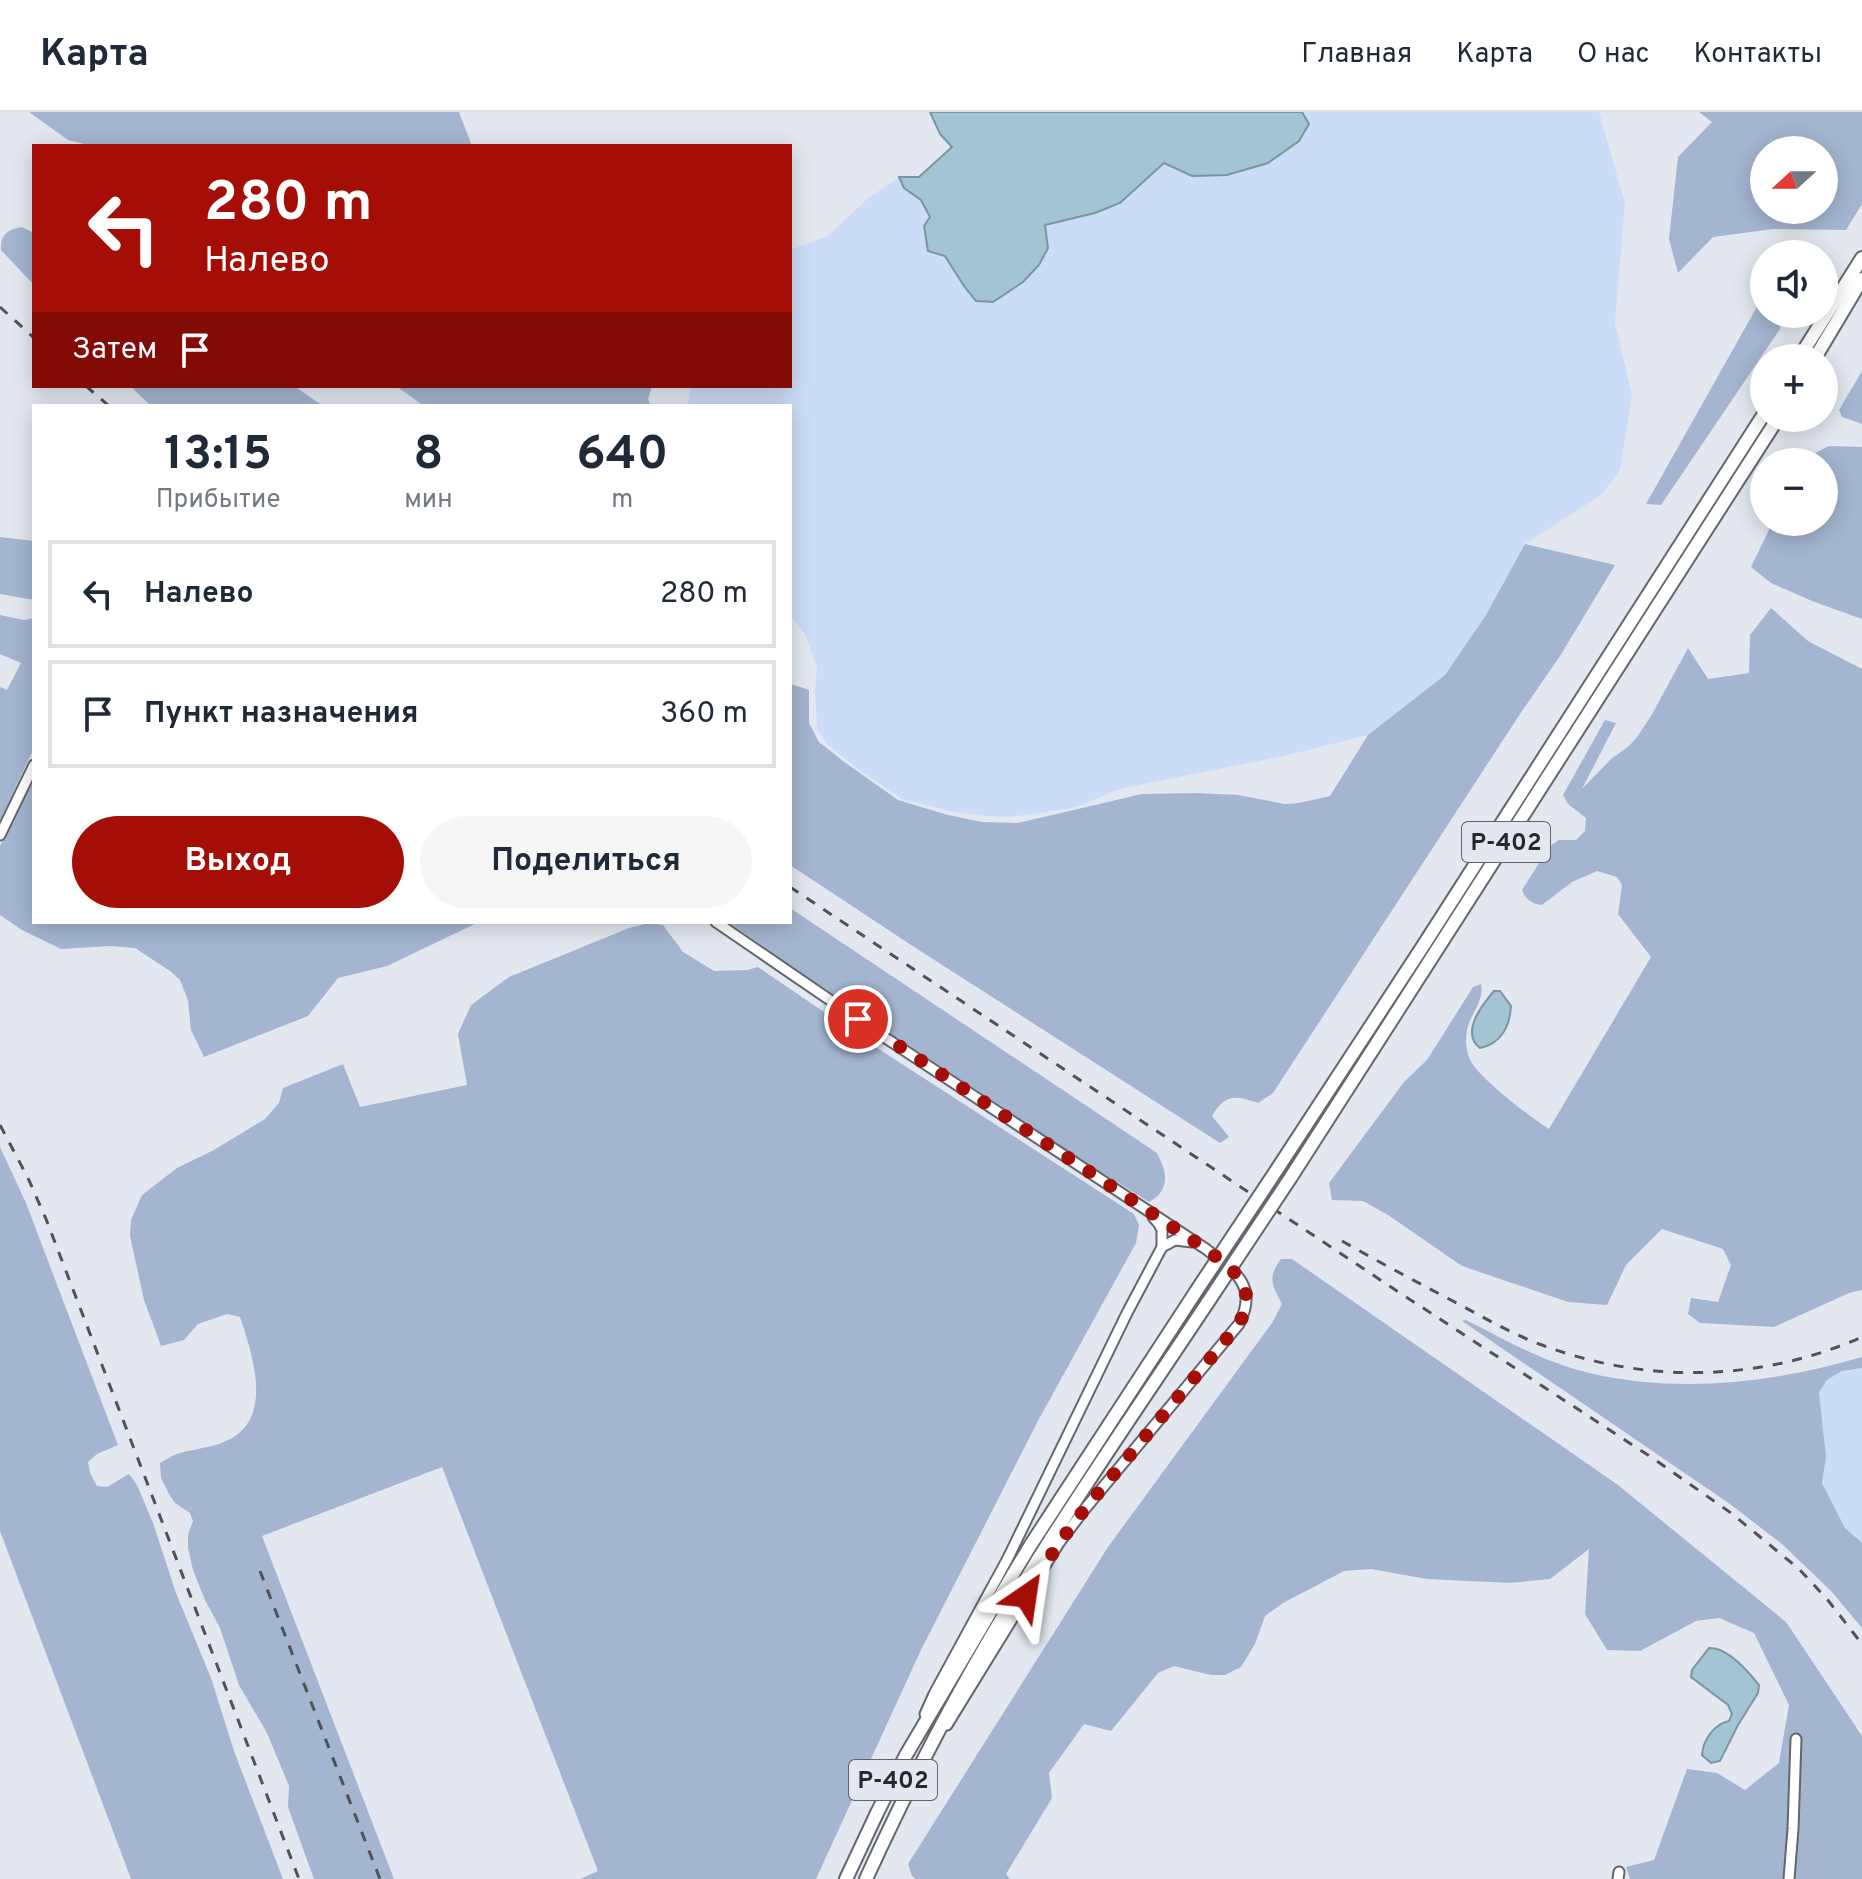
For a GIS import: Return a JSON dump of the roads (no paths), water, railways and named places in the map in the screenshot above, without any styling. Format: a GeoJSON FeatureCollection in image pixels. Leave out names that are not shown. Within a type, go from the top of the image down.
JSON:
{"type":"FeatureCollection","features":[{"type":"Feature","properties":{"kind":"main road"},"geometry":{"type":"LineString","coordinates":[[1808,344],[1862,258]]}},
{"type":"Feature","properties":{"kind":"main road"},"geometry":{"type":"LineString","coordinates":[[1823,344],[1862,279]]}},
{"type":"Feature","properties":{"kind":"main road","name":"Р-402"},"geometry":{"type":"LineString","coordinates":[[846,1879],[906,1755],[1030,1546],[1425,943],[1752,432]]}},
{"type":"Feature","properties":{"kind":"main road","name":"Р-402"},"geometry":{"type":"LineString","coordinates":[[866,1879],[959,1693],[1043,1553],[1291,1177],[1769,432]]}},
{"type":"Feature","properties":{"kind":"street"},"geometry":{"type":"LineString","coordinates":[[0,835],[32,769]]}},
{"type":"Feature","properties":{"kind":"street"},"geometry":{"type":"LineString","coordinates":[[719,924],[1206,1249],[1234,1272],[1244,1285],[1247,1303],[1239,1324],[1059,1543],[922,1764]]}},
{"type":"Feature","properties":{"kind":"street"},"geometry":{"type":"LineString","coordinates":[[906,1755],[934,1694],[1008,1558],[1162,1247],[1159,1224],[1125,1195]]}},
{"type":"Feature","properties":{"kind":"street"},"geometry":{"type":"LineString","coordinates":[[1162,1247],[1180,1239],[1206,1249]]}},
{"type":"Feature","properties":{"kind":"street"},"geometry":{"type":"LineString","coordinates":[[1789,1879],[1796,1739]]}},
{"type":"Feature","properties":{"kind":"railway"},"geometry":{"type":"LineString","coordinates":[[0,307],[32,336]]}},
{"type":"Feature","properties":{"kind":"railway"},"geometry":{"type":"LineString","coordinates":[[88,388],[107,404]]}},
{"type":"Feature","properties":{"kind":"railway"},"geometry":{"type":"LineString","coordinates":[[792,888],[1731,1513],[1799,1569],[1862,1644]]}},
{"type":"Feature","properties":{"kind":"railway"},"geometry":{"type":"LineString","coordinates":[[0,1125],[46,1219],[299,1879]]}},
{"type":"Feature","properties":{"kind":"railway"},"geometry":{"type":"LineString","coordinates":[[1342,1241],[1518,1335],[1581,1358],[1622,1367],[1662,1371],[1743,1370],[1784,1363],[1862,1337]]}},
{"type":"Feature","properties":{"kind":"railway"},"geometry":{"type":"LineString","coordinates":[[260,1571],[380,1879]]}}]}
